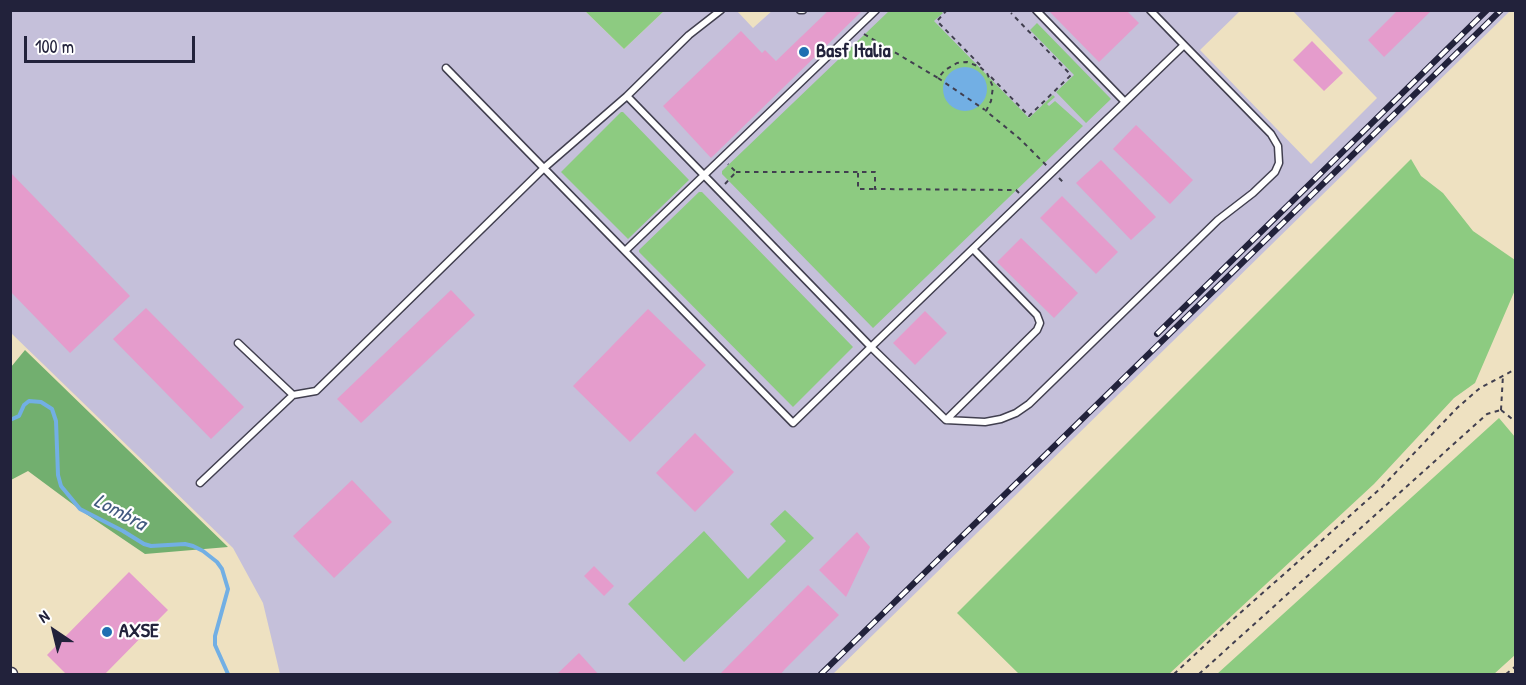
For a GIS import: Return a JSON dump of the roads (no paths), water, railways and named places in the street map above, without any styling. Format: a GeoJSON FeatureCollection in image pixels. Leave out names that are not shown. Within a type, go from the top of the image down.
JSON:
{"type":"FeatureCollection","features":[{"type":"Feature","properties":{"kind":"lane"},"geometry":{"type":"LineString","coordinates":[[200,483],[293,395],[316,391],[544,168],[627,96],[689,35],[722,10]]}},
{"type":"Feature","properties":{"kind":"lane"},"geometry":{"type":"LineString","coordinates":[[625,251],[876,10]]}},
{"type":"Feature","properties":{"kind":"lane"},"geometry":{"type":"LineString","coordinates":[[627,96],[946,420],[981,422],[997,420],[1023,409],[1218,220],[1249,197],[1276,169],[1280,159],[1280,153],[1271,134],[1150,10]]}},
{"type":"Feature","properties":{"kind":"lane"},"geometry":{"type":"LineString","coordinates":[[1039,12],[1125,102]]}},
{"type":"Feature","properties":{"kind":"lane"},"geometry":{"type":"LineString","coordinates":[[446,68],[793,423],[1184,45]]}},
{"type":"Feature","properties":{"kind":"lane"},"geometry":{"type":"LineString","coordinates":[[946,420],[1037,330],[1040,323],[1037,315],[973,249]]}},
{"type":"Feature","properties":{"kind":"lane"},"geometry":{"type":"LineString","coordinates":[[238,343],[293,395]]}},
{"type":"Feature","properties":{"kind":"water"},"geometry":{"type":"Polygon","coordinates":[[[965,67],[980,74],[987,89],[980,104],[965,111],[950,104],[943,89],[950,74],[965,67]]]}},
{"type":"Feature","properties":{"kind":"waterway","name":"Lombra"},"geometry":{"type":"LineString","coordinates":[[10,420],[19,416],[24,405],[29,401],[41,402],[52,409],[56,421],[58,475],[61,486],[80,509],[144,544],[151,546],[185,544],[203,551],[217,562],[222,569],[228,589],[215,636],[215,645],[228,674]]}},
{"type":"Feature","properties":{"kind":"railway"},"geometry":{"type":"LineString","coordinates":[[1157,334],[1487,10]]}},
{"type":"Feature","properties":{"kind":"railway"},"geometry":{"type":"LineString","coordinates":[[821,674],[1501,10]]}},
{"type":"Feature","properties":{"kind":"place","name":"Basf Italia"},"geometry":{"type":"Point","coordinates":[804,52]}},
{"type":"Feature","properties":{"kind":"place","name":"AXSE"},"geometry":{"type":"Point","coordinates":[107,632]}}]}
